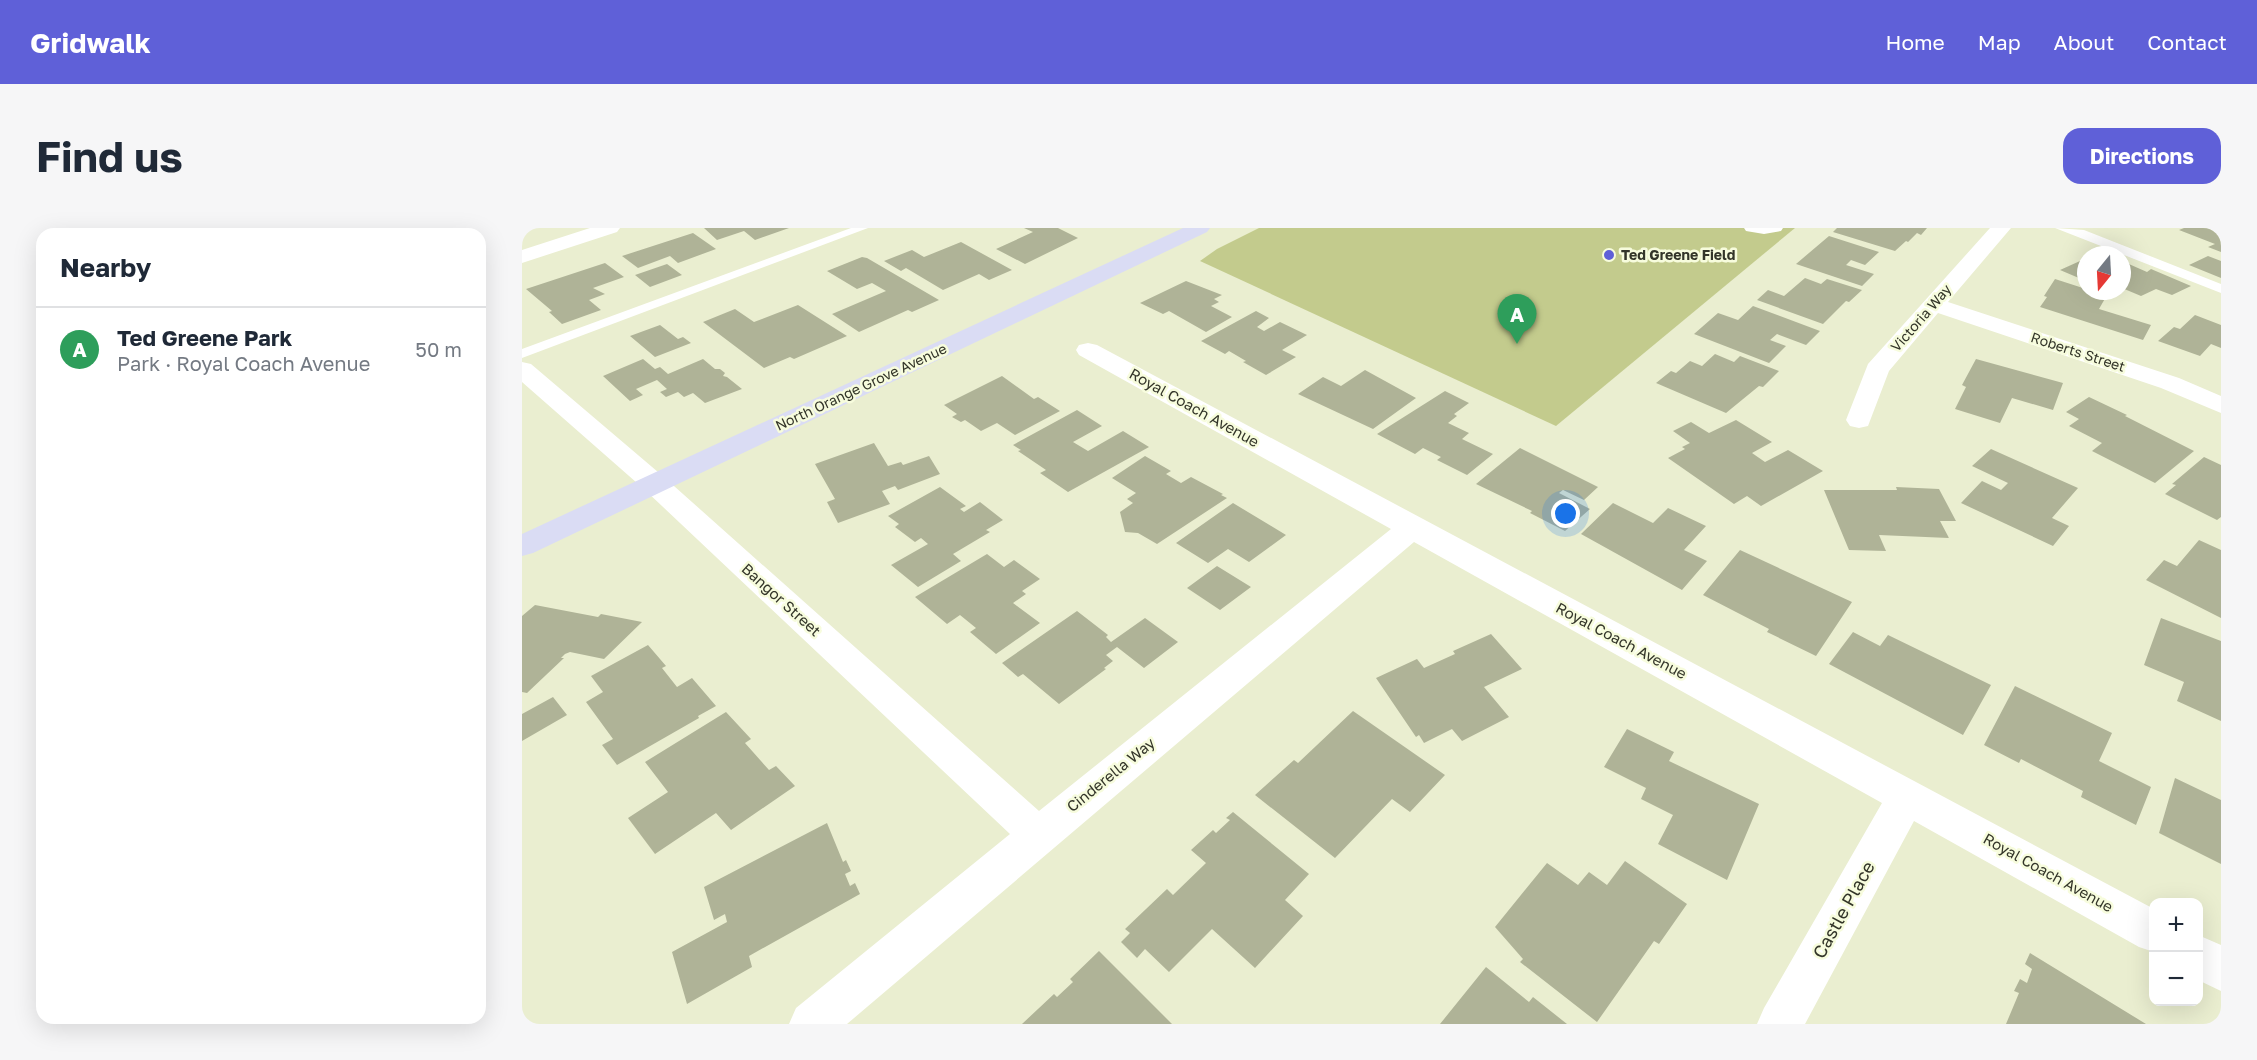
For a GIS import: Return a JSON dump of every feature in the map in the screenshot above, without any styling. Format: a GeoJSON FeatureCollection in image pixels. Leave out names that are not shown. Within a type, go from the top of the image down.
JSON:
{"type":"FeatureCollection","features":[{"type":"Feature","properties":{"kind":"main road","name":"North Orange Grove Avenue"},"geometry":{"type":"LineString","coordinates":[[522,546],[1200,228]]}},
{"type":"Feature","properties":{"kind":"street"},"geometry":{"type":"LineString","coordinates":[[522,257],[610,228]]}},
{"type":"Feature","properties":{"kind":"street","name":"Victoria Way"},"geometry":{"type":"LineString","coordinates":[[1859,420],[1877,369],[2001,228]]}},
{"type":"Feature","properties":{"kind":"street","name":"Roberts Street"},"geometry":{"type":"LineString","coordinates":[[1933,304],[2170,383],[2221,405]]}},
{"type":"Feature","properties":{"kind":"street","name":"Royal Coach Avenue"},"geometry":{"type":"LineString","coordinates":[[1088,350],[2149,929]]}},
{"type":"Feature","properties":{"kind":"street","name":"Bangor Street"},"geometry":{"type":"LineString","coordinates":[[526,378],[655,484],[1038,835]]}},
{"type":"Feature","properties":{"kind":"street","name":"Cinderella Way"},"geometry":{"type":"LineString","coordinates":[[812,1024],[1412,528]]}},
{"type":"Feature","properties":{"kind":"street","name":"Castle Place"},"geometry":{"type":"LineString","coordinates":[[1780,1024],[1907,796]]}},
{"type":"Feature","properties":{"kind":"street"},"geometry":{"type":"LineString","coordinates":[[2203,958],[2221,969]]}},
{"type":"Feature","properties":{"kind":"lane"},"geometry":{"type":"LineString","coordinates":[[522,354],[862,228]]}},
{"type":"Feature","properties":{"kind":"lane"},"geometry":{"type":"LineString","coordinates":[[1750,228],[1764,230],[1777,228]]}},
{"type":"Feature","properties":{"kind":"lane"},"geometry":{"type":"LineString","coordinates":[[2061,228],[2080,233],[2221,290]]}},
{"type":"Feature","properties":{"kind":"green space"},"geometry":{"type":"Polygon","coordinates":[[[1259,228],[1795,228],[1556,426],[1200,261],[1217,249],[1259,228]]]}},
{"type":"Feature","properties":{"kind":"building"},"geometry":{"type":"Polygon","coordinates":[[[704,228],[789,228],[755,240],[744,231],[717,240],[704,228]]]}},
{"type":"Feature","properties":{"kind":"building"},"geometry":{"type":"Polygon","coordinates":[[[1024,228],[1058,228],[1078,238],[1025,264],[996,249],[1033,232],[1024,228]]]}},
{"type":"Feature","properties":{"kind":"building"},"geometry":{"type":"Polygon","coordinates":[[[1837,228],[1927,228],[1921,235],[1917,233],[1895,251],[1833,232],[1837,228]]]}},
{"type":"Feature","properties":{"kind":"building"},"geometry":{"type":"Polygon","coordinates":[[[2221,228],[2221,252],[2208,247],[2215,244],[2179,230],[2221,228]]]}},
{"type":"Feature","properties":{"kind":"building"},"geometry":{"type":"Polygon","coordinates":[[[693,233],[716,249],[678,263],[670,256],[638,268],[622,256],[693,233]]]}},
{"type":"Feature","properties":{"kind":"building"},"geometry":{"type":"Polygon","coordinates":[[[1829,236],[1879,252],[1865,265],[1851,260],[1846,265],[1874,274],[1862,286],[1796,264],[1829,236]]]}},
{"type":"Feature","properties":{"kind":"building"},"geometry":{"type":"Polygon","coordinates":[[[961,242],[1012,270],[989,280],[979,274],[943,290],[906,268],[901,271],[884,261],[912,250],[924,257],[961,242]]]}},
{"type":"Feature","properties":{"kind":"building"},"geometry":{"type":"Polygon","coordinates":[[[2208,256],[2221,261],[2221,278],[2189,265],[2208,256]]]}},
{"type":"Feature","properties":{"kind":"building"},"geometry":{"type":"Polygon","coordinates":[[[862,257],[939,300],[912,312],[908,310],[859,332],[832,314],[886,291],[872,283],[857,289],[827,271],[862,257]]]}},
{"type":"Feature","properties":{"kind":"building"},"geometry":{"type":"Polygon","coordinates":[[[2077,262],[2077,277],[2060,270],[2077,262]]]}},
{"type":"Feature","properties":{"kind":"building"},"geometry":{"type":"Polygon","coordinates":[[[605,263],[624,277],[593,288],[605,294],[589,300],[601,310],[562,324],[549,312],[552,311],[526,289],[605,263]]]}},
{"type":"Feature","properties":{"kind":"building"},"geometry":{"type":"Polygon","coordinates":[[[667,264],[682,275],[650,287],[635,275],[667,264]]]}},
{"type":"Feature","properties":{"kind":"building"},"geometry":{"type":"Polygon","coordinates":[[[2131,265],[2147,272],[2151,269],[2191,286],[2172,295],[2156,289],[2141,296],[2131,292],[2131,265]]]}},
{"type":"Feature","properties":{"kind":"building"},"geometry":{"type":"Polygon","coordinates":[[[1805,278],[1821,284],[1827,279],[1862,290],[1849,302],[1846,301],[1823,324],[1757,300],[1768,290],[1784,296],[1805,278]]]}},
{"type":"Feature","properties":{"kind":"building"},"geometry":{"type":"Polygon","coordinates":[[[2055,279],[2077,286],[2077,300],[2104,300],[2099,309],[2151,325],[2143,340],[2040,307],[2047,297],[2044,296],[2055,279]]]}},
{"type":"Feature","properties":{"kind":"building"},"geometry":{"type":"Polygon","coordinates":[[[1186,281],[1222,295],[1214,299],[1219,302],[1211,306],[1232,317],[1206,332],[1169,311],[1163,314],[1140,303],[1186,281]]]}},
{"type":"Feature","properties":{"kind":"building"},"geometry":{"type":"Polygon","coordinates":[[[798,305],[847,336],[794,359],[790,357],[764,368],[703,322],[735,309],[754,322],[798,305]]]}},
{"type":"Feature","properties":{"kind":"building"},"geometry":{"type":"Polygon","coordinates":[[[1753,306],[1820,331],[1806,345],[1777,334],[1770,340],[1786,346],[1769,363],[1694,334],[1718,313],[1738,320],[1753,306]]]}},
{"type":"Feature","properties":{"kind":"building"},"geometry":{"type":"Polygon","coordinates":[[[1256,311],[1269,318],[1257,327],[1264,331],[1280,322],[1307,335],[1282,350],[1296,357],[1266,375],[1229,351],[1225,354],[1201,341],[1256,311]]]}},
{"type":"Feature","properties":{"kind":"building"},"geometry":{"type":"Polygon","coordinates":[[[2195,315],[2221,325],[2221,348],[2211,344],[2200,356],[2158,341],[2174,327],[2180,329],[2195,315]]]}},
{"type":"Feature","properties":{"kind":"building"},"geometry":{"type":"Polygon","coordinates":[[[660,325],[678,339],[683,337],[691,343],[655,357],[630,336],[660,325]]]}},
{"type":"Feature","properties":{"kind":"building"},"geometry":{"type":"Polygon","coordinates":[[[1715,354],[1734,362],[1740,356],[1779,371],[1763,387],[1759,386],[1726,413],[1656,383],[1671,371],[1676,373],[1690,361],[1702,366],[1715,354]]]}},
{"type":"Feature","properties":{"kind":"building"},"geometry":{"type":"Polygon","coordinates":[[[643,359],[655,369],[660,367],[668,374],[703,359],[715,369],[720,369],[725,373],[723,376],[742,389],[705,403],[693,393],[684,397],[678,392],[666,397],[660,392],[667,389],[657,380],[636,389],[643,395],[630,401],[603,376],[643,359]]]}},
{"type":"Feature","properties":{"kind":"building"},"geometry":{"type":"Polygon","coordinates":[[[1976,359],[2063,383],[2053,410],[2012,398],[2000,423],[1955,409],[1966,387],[1962,385],[1976,359]]]}},
{"type":"Feature","properties":{"kind":"building"},"geometry":{"type":"Polygon","coordinates":[[[1365,370],[1416,398],[1373,429],[1298,394],[1323,377],[1341,386],[1365,370]]]}},
{"type":"Feature","properties":{"kind":"building"},"geometry":{"type":"Polygon","coordinates":[[[1002,376],[1034,399],[1038,397],[1060,411],[1015,435],[997,423],[981,431],[965,420],[961,422],[952,417],[957,414],[944,405],[1002,376]]]}},
{"type":"Feature","properties":{"kind":"building"},"geometry":{"type":"Polygon","coordinates":[[[1445,391],[1469,403],[1454,414],[1457,416],[1448,423],[1469,433],[1462,439],[1493,454],[1467,475],[1437,460],[1441,457],[1423,448],[1415,454],[1377,434],[1445,391]]]}},
{"type":"Feature","properties":{"kind":"building"},"geometry":{"type":"Polygon","coordinates":[[[2089,397],[2194,451],[2155,483],[2092,451],[2102,443],[2069,426],[2079,419],[2066,412],[2089,397]]]}},
{"type":"Feature","properties":{"kind":"building"},"geometry":{"type":"Polygon","coordinates":[[[1077,410],[1102,426],[1073,442],[1088,451],[1123,431],[1149,447],[1068,492],[1040,473],[1046,470],[1013,445],[1077,410]]]}},
{"type":"Feature","properties":{"kind":"building"},"geometry":{"type":"Polygon","coordinates":[[[1736,420],[1772,442],[1752,453],[1765,462],[1788,450],[1823,471],[1761,506],[1747,496],[1734,504],[1668,458],[1685,449],[1682,447],[1690,443],[1673,431],[1691,422],[1709,433],[1736,420]]]}},
{"type":"Feature","properties":{"kind":"building"},"geometry":{"type":"Polygon","coordinates":[[[874,443],[888,466],[901,462],[903,465],[929,456],[940,474],[898,490],[895,486],[882,491],[890,504],[838,523],[827,502],[835,499],[815,464],[874,443]]]}},
{"type":"Feature","properties":{"kind":"building"},"geometry":{"type":"Polygon","coordinates":[[[1520,448],[1598,487],[1584,500],[1563,490],[1559,493],[1590,509],[1565,531],[1530,513],[1532,511],[1476,484],[1520,448]]]}},
{"type":"Feature","properties":{"kind":"building"},"geometry":{"type":"Polygon","coordinates":[[[1991,449],[2078,488],[2052,518],[2069,526],[2053,546],[1961,503],[1982,481],[2001,490],[2008,483],[1972,466],[1991,449]]]}},
{"type":"Feature","properties":{"kind":"building"},"geometry":{"type":"Polygon","coordinates":[[[1145,456],[1171,471],[1166,474],[1181,483],[1191,477],[1227,498],[1157,544],[1138,533],[1125,532],[1120,512],[1133,503],[1127,499],[1136,493],[1112,478],[1145,456]]]}},
{"type":"Feature","properties":{"kind":"building"},"geometry":{"type":"Polygon","coordinates":[[[2204,457],[2221,465],[2221,517],[2217,520],[2165,494],[2176,485],[2172,484],[2204,457]]]}},
{"type":"Feature","properties":{"kind":"building"},"geometry":{"type":"Polygon","coordinates":[[[940,487],[966,506],[960,509],[964,512],[980,502],[1003,520],[986,530],[990,532],[953,554],[961,561],[918,587],[891,565],[928,544],[921,538],[915,542],[895,527],[899,524],[888,516],[940,487]]]}},
{"type":"Feature","properties":{"kind":"building"},"geometry":{"type":"Polygon","coordinates":[[[1896,487],[1939,489],[1956,521],[1940,521],[1949,538],[1879,535],[1886,551],[1849,550],[1824,490],[1897,490],[1896,487]]]}},
{"type":"Feature","properties":{"kind":"building"},"geometry":{"type":"Polygon","coordinates":[[[1233,503],[1286,535],[1249,562],[1228,549],[1208,563],[1176,543],[1233,503]]]}},
{"type":"Feature","properties":{"kind":"building"},"geometry":{"type":"Polygon","coordinates":[[[1613,503],[1653,523],[1668,508],[1706,526],[1684,550],[1707,561],[1682,590],[1581,534],[1613,503]]]}},
{"type":"Feature","properties":{"kind":"building"},"geometry":{"type":"Polygon","coordinates":[[[2199,540],[2221,550],[2221,618],[2146,580],[2164,560],[2177,566],[2199,540]]]}},
{"type":"Feature","properties":{"kind":"building"},"geometry":{"type":"Polygon","coordinates":[[[1740,550],[1852,602],[1816,656],[1767,632],[1769,629],[1703,595],[1740,550]]]}},
{"type":"Feature","properties":{"kind":"building"},"geometry":{"type":"Polygon","coordinates":[[[987,554],[1004,567],[1014,560],[1040,579],[1022,591],[1026,594],[1013,603],[1040,623],[996,654],[970,632],[976,628],[960,615],[947,624],[915,597],[987,554]]]}},
{"type":"Feature","properties":{"kind":"building"},"geometry":{"type":"Polygon","coordinates":[[[1217,566],[1251,587],[1220,610],[1187,588],[1217,566]]]}},
{"type":"Feature","properties":{"kind":"building"},"geometry":{"type":"Polygon","coordinates":[[[535,605],[598,617],[601,614],[642,622],[604,659],[570,652],[565,654],[561,658],[564,658],[527,693],[522,692],[522,616],[535,605]]]}},
{"type":"Feature","properties":{"kind":"building"},"geometry":{"type":"Polygon","coordinates":[[[1077,611],[1108,635],[1106,637],[1111,642],[1145,618],[1178,642],[1144,668],[1117,647],[1106,655],[1113,661],[1104,668],[1106,669],[1059,704],[1023,674],[1018,677],[1002,663],[1077,611]]]}},
{"type":"Feature","properties":{"kind":"building"},"geometry":{"type":"Polygon","coordinates":[[[2161,618],[2221,641],[2221,721],[2177,701],[2184,682],[2144,665],[2161,618]]]}},
{"type":"Feature","properties":{"kind":"building"},"geometry":{"type":"Polygon","coordinates":[[[1853,632],[1880,646],[1888,635],[1991,685],[1963,735],[1829,664],[1853,632]]]}},
{"type":"Feature","properties":{"kind":"building"},"geometry":{"type":"Polygon","coordinates":[[[1491,634],[1522,669],[1484,687],[1509,717],[1462,741],[1452,729],[1424,743],[1419,735],[1416,737],[1376,678],[1417,659],[1424,668],[1455,654],[1453,651],[1491,634]]]}},
{"type":"Feature","properties":{"kind":"building"},"geometry":{"type":"Polygon","coordinates":[[[648,645],[666,666],[662,668],[677,687],[692,678],[716,706],[617,765],[602,745],[613,739],[586,702],[603,692],[591,676],[648,645]]]}},
{"type":"Feature","properties":{"kind":"building"},"geometry":{"type":"Polygon","coordinates":[[[2015,686],[2112,733],[2099,761],[2151,787],[2136,825],[2081,797],[2083,791],[2021,759],[2019,763],[1984,745],[2015,686]]]}},
{"type":"Feature","properties":{"kind":"building"},"geometry":{"type":"Polygon","coordinates":[[[553,697],[567,715],[522,741],[522,714],[553,697]]]}},
{"type":"Feature","properties":{"kind":"building"},"geometry":{"type":"Polygon","coordinates":[[[1353,711],[1445,775],[1410,812],[1392,799],[1335,858],[1255,795],[1294,760],[1298,763],[1353,711]]]}},
{"type":"Feature","properties":{"kind":"building"},"geometry":{"type":"Polygon","coordinates":[[[726,712],[751,739],[745,743],[769,770],[776,766],[795,786],[731,830],[716,813],[655,854],[628,818],[668,792],[645,762],[726,712]]]}},
{"type":"Feature","properties":{"kind":"building"},"geometry":{"type":"Polygon","coordinates":[[[1627,729],[1674,752],[1669,761],[1759,804],[1727,880],[1658,844],[1673,815],[1641,799],[1646,788],[1604,767],[1627,729]]]}},
{"type":"Feature","properties":{"kind":"building"},"geometry":{"type":"Polygon","coordinates":[[[2175,778],[2221,800],[2221,864],[2159,833],[2175,778]]]}},
{"type":"Feature","properties":{"kind":"building"},"geometry":{"type":"Polygon","coordinates":[[[1233,812],[1309,874],[1285,900],[1303,916],[1255,968],[1212,929],[1169,972],[1145,949],[1137,958],[1121,942],[1130,933],[1125,929],[1167,889],[1173,895],[1206,863],[1191,850],[1213,830],[1216,833],[1230,820],[1226,818],[1233,812]]]}},
{"type":"Feature","properties":{"kind":"building"},"geometry":{"type":"Polygon","coordinates":[[[827,823],[843,862],[846,860],[851,871],[845,874],[850,886],[855,883],[860,894],[749,956],[752,967],[687,1004],[672,952],[727,922],[725,914],[714,920],[704,887],[827,823]]]}},
{"type":"Feature","properties":{"kind":"building"},"geometry":{"type":"Polygon","coordinates":[[[1625,861],[1687,904],[1659,944],[1654,941],[1597,1022],[1520,962],[1523,959],[1495,927],[1547,863],[1578,885],[1589,872],[1607,885],[1625,861]]]}},
{"type":"Feature","properties":{"kind":"building"},"geometry":{"type":"Polygon","coordinates":[[[1099,951],[1172,1024],[1022,1024],[1054,994],[1057,997],[1073,982],[1070,979],[1099,951]]]}},
{"type":"Feature","properties":{"kind":"building"},"geometry":{"type":"Polygon","coordinates":[[[2030,953],[2146,1024],[2006,1024],[2019,993],[2014,991],[2020,979],[2027,983],[2032,969],[2025,964],[2030,953]]]}},
{"type":"Feature","properties":{"kind":"building"},"geometry":{"type":"Polygon","coordinates":[[[1486,967],[1529,1002],[1533,997],[1567,1024],[1440,1024],[1486,967]]]}},
{"type":"Feature","properties":{"kind":"place","name":"Ted Greene Field"},"geometry":{"type":"Point","coordinates":[1609,255]}},
{"type":"Feature","properties":{"kind":"place","name":"Ted Greene Park"},"geometry":{"type":"Point","coordinates":[1517,344]}}]}
